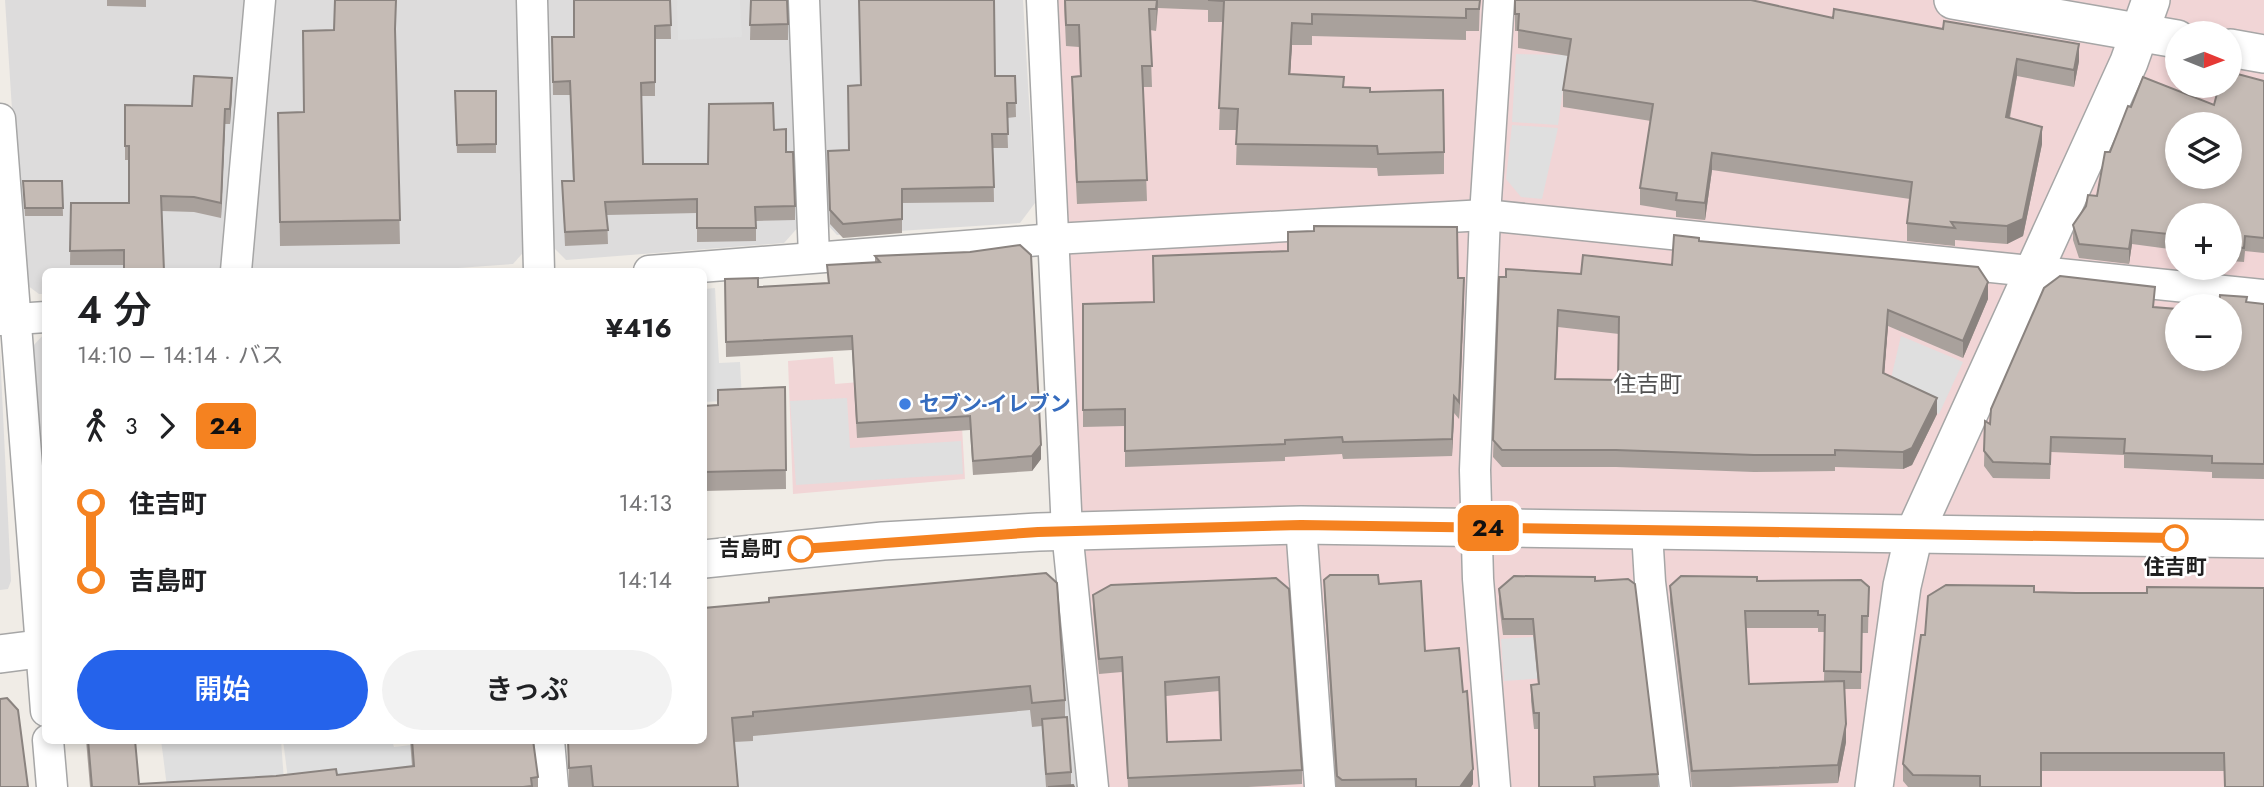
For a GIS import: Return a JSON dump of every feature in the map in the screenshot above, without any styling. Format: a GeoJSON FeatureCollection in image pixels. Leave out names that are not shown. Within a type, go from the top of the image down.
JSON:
{"type":"FeatureCollection","features":[{"type":"Feature","properties":{"kind":"street"},"geometry":{"type":"LineString","coordinates":[[236,268],[260,0]]}},
{"type":"Feature","properties":{"kind":"street"},"geometry":{"type":"LineString","coordinates":[[533,0],[539,268]]}},
{"type":"Feature","properties":{"kind":"street"},"geometry":{"type":"LineString","coordinates":[[804,0],[814,256]]}},
{"type":"Feature","properties":{"kind":"street"},"geometry":{"type":"LineString","coordinates":[[1042,0],[1067,531],[1093,787]]}},
{"type":"Feature","properties":{"kind":"street"},"geometry":{"type":"LineString","coordinates":[[1495,787],[1475,528],[1485,215],[1499,0]]}},
{"type":"Feature","properties":{"kind":"street"},"geometry":{"type":"LineString","coordinates":[[1953,0],[2145,16],[2165,30]]}},
{"type":"Feature","properties":{"kind":"street"},"geometry":{"type":"LineString","coordinates":[[1874,787],[1902,586],[1914,534],[2129,62],[2145,16]]}},
{"type":"Feature","properties":{"kind":"street"},"geometry":{"type":"LineString","coordinates":[[2242,50],[2264,54]]}},
{"type":"Feature","properties":{"kind":"street"},"geometry":{"type":"LineString","coordinates":[[0,119],[7,319],[42,640]]}},
{"type":"Feature","properties":{"kind":"street"},"geometry":{"type":"LineString","coordinates":[[682,268],[1054,239],[1485,215],[2264,295]]}},
{"type":"Feature","properties":{"kind":"street"},"geometry":{"type":"LineString","coordinates":[[7,319],[42,317]]}},
{"type":"Feature","properties":{"kind":"street"},"geometry":{"type":"LineString","coordinates":[[1301,525],[1320,787]]}},
{"type":"Feature","properties":{"kind":"street"},"geometry":{"type":"LineString","coordinates":[[707,559],[883,541],[1067,531],[1301,525],[2264,539]]}},
{"type":"Feature","properties":{"kind":"street"},"geometry":{"type":"LineString","coordinates":[[1647,532],[1650,582],[1675,787]]}},
{"type":"Feature","properties":{"kind":"street"},"geometry":{"type":"LineString","coordinates":[[0,654],[42,649]]}},
{"type":"Feature","properties":{"kind":"street"},"geometry":{"type":"LineString","coordinates":[[48,744],[52,787]]}},
{"type":"Feature","properties":{"kind":"street"},"geometry":{"type":"LineString","coordinates":[[549,744],[553,787]]}},
{"type":"Feature","properties":{"kind":"shaded area"},"geometry":{"type":"Polygon","coordinates":[[[5,0],[250,0],[222,268],[42,268],[42,294],[23,282],[5,0]]]}},
{"type":"Feature","properties":{"kind":"shaded area"},"geometry":{"type":"Polygon","coordinates":[[[276,0],[519,0],[529,246],[513,264],[458,268],[248,267],[276,0]]]}},
{"type":"Feature","properties":{"kind":"shaded area"},"geometry":{"type":"Polygon","coordinates":[[[545,0],[793,0],[801,224],[784,243],[566,260],[554,248],[545,0]]]}},
{"type":"Feature","properties":{"kind":"shaded area"},"geometry":{"type":"Polygon","coordinates":[[[677,0],[740,0],[742,37],[678,40],[677,0]]]}},
{"type":"Feature","properties":{"kind":"shaded area"},"geometry":{"type":"Polygon","coordinates":[[[815,0],[1023,0],[1035,203],[1020,223],[837,235],[825,222],[815,0]]]}},
{"type":"Feature","properties":{"kind":"shaded area"},"geometry":{"type":"Polygon","coordinates":[[[1040,0],[2264,0],[2264,787],[1089,787],[1040,0]]]}},
{"type":"Feature","properties":{"kind":"shaded area"},"geometry":{"type":"Polygon","coordinates":[[[1516,54],[1568,55],[1558,125],[1512,122],[1516,54]]]}},
{"type":"Feature","properties":{"kind":"shaded area"},"geometry":{"type":"Polygon","coordinates":[[[1512,125],[1558,128],[1542,199],[1521,197],[1506,179],[1512,125]]]}},
{"type":"Feature","properties":{"kind":"shaded area"},"geometry":{"type":"Polygon","coordinates":[[[715,288],[719,363],[740,362],[742,400],[707,402],[707,289],[715,288]]]}},
{"type":"Feature","properties":{"kind":"shaded area"},"geometry":{"type":"Polygon","coordinates":[[[42,336],[42,466],[33,346],[42,336]]]}},
{"type":"Feature","properties":{"kind":"shaded area"},"geometry":{"type":"Polygon","coordinates":[[[1901,336],[1963,362],[1939,414],[1888,391],[1901,336]]]}},
{"type":"Feature","properties":{"kind":"shaded area"},"geometry":{"type":"Polygon","coordinates":[[[0,351],[11,581],[8,589],[0,590],[0,351]]]}},
{"type":"Feature","properties":{"kind":"shaded area"},"geometry":{"type":"Polygon","coordinates":[[[833,357],[835,384],[959,374],[965,479],[793,494],[788,361],[833,357]]]}},
{"type":"Feature","properties":{"kind":"shaded area"},"geometry":{"type":"Polygon","coordinates":[[[847,398],[850,448],[961,441],[963,474],[796,485],[790,401],[847,398]]]}},
{"type":"Feature","properties":{"kind":"shaded area"},"geometry":{"type":"Polygon","coordinates":[[[1049,594],[1058,601],[1077,787],[572,787],[693,744],[707,744],[707,739],[1049,594]]]}},
{"type":"Feature","properties":{"kind":"shaded area"},"geometry":{"type":"Polygon","coordinates":[[[1572,634],[1575,676],[1504,681],[1501,639],[1572,634]]]}},
{"type":"Feature","properties":{"kind":"shaded area"},"geometry":{"type":"Polygon","coordinates":[[[162,744],[281,744],[284,781],[231,787],[167,787],[162,744]]]}},
{"type":"Feature","properties":{"kind":"shaded area"},"geometry":{"type":"Polygon","coordinates":[[[284,744],[393,744],[394,747],[419,744],[422,773],[289,787],[284,744]]]}},
{"type":"Feature","properties":{"kind":"building"},"geometry":{"type":"Polygon","coordinates":[[[335,0],[396,0],[400,220],[280,222],[278,113],[304,112],[303,31],[334,30],[335,0]]]}},
{"type":"Feature","properties":{"kind":"building"},"geometry":{"type":"Polygon","coordinates":[[[574,0],[670,0],[671,25],[655,26],[655,82],[641,83],[643,164],[708,164],[709,104],[773,103],[774,130],[786,129],[786,152],[793,152],[795,206],[755,207],[756,228],[697,228],[697,199],[605,202],[608,230],[565,232],[562,181],[574,181],[570,81],[553,82],[552,37],[574,37],[574,0]]]}},
{"type":"Feature","properties":{"kind":"building"},"geometry":{"type":"Polygon","coordinates":[[[751,0],[787,0],[788,24],[750,25],[751,0]]]}},
{"type":"Feature","properties":{"kind":"building"},"geometry":{"type":"Polygon","coordinates":[[[859,0],[994,0],[995,76],[1015,76],[1016,103],[1007,103],[1008,134],[992,134],[994,187],[902,189],[902,219],[843,224],[830,210],[828,151],[849,150],[848,86],[861,85],[859,0]]]}},
{"type":"Feature","properties":{"kind":"building"},"geometry":{"type":"Polygon","coordinates":[[[1065,0],[1157,0],[1156,9],[1149,9],[1152,66],[1142,66],[1147,180],[1077,182],[1072,77],[1081,76],[1079,25],[1066,25],[1065,0]]]}},
{"type":"Feature","properties":{"kind":"building"},"geometry":{"type":"Polygon","coordinates":[[[1208,0],[1480,0],[1479,9],[1466,9],[1466,18],[1312,14],[1312,24],[1292,23],[1289,74],[1344,77],[1343,87],[1370,88],[1370,92],[1443,90],[1444,152],[1378,154],[1377,146],[1236,144],[1238,109],[1219,108],[1224,1],[1208,0]]]}},
{"type":"Feature","properties":{"kind":"building"},"geometry":{"type":"Polygon","coordinates":[[[1515,0],[1751,0],[1833,18],[1834,9],[1943,29],[1944,21],[2079,44],[2074,70],[2017,59],[2006,117],[2042,127],[2023,219],[2007,226],[1951,222],[1955,228],[1907,223],[1912,182],[1712,153],[1705,203],[1676,200],[1677,193],[1640,188],[1653,104],[1563,90],[1571,39],[1518,30],[1519,14],[1515,14],[1515,0]]]}},
{"type":"Feature","properties":{"kind":"building"},"geometry":{"type":"Polygon","coordinates":[[[2242,75],[2264,81],[2264,238],[2245,236],[2242,248],[2242,203],[2165,203],[2165,234],[2132,230],[2129,249],[2079,244],[2073,225],[2086,206],[2088,195],[2097,196],[2105,152],[2110,152],[2143,77],[2165,86],[2165,98],[2196,98],[2214,105],[2216,98],[2242,98],[2242,75]]]}},
{"type":"Feature","properties":{"kind":"building"},"geometry":{"type":"Polygon","coordinates":[[[194,76],[232,78],[230,109],[225,109],[221,203],[194,197],[161,196],[164,268],[124,268],[124,250],[70,251],[71,203],[129,203],[129,146],[125,146],[125,105],[192,106],[194,76]]]}},
{"type":"Feature","properties":{"kind":"building"},"geometry":{"type":"Polygon","coordinates":[[[455,91],[496,91],[496,144],[457,145],[455,91]]]}},
{"type":"Feature","properties":{"kind":"building"},"geometry":{"type":"Polygon","coordinates":[[[23,181],[62,181],[63,208],[25,208],[23,181]]]}},
{"type":"Feature","properties":{"kind":"building"},"geometry":{"type":"Polygon","coordinates":[[[1314,226],[1457,227],[1458,278],[1464,278],[1459,402],[1454,396],[1452,439],[1343,442],[1342,437],[1285,440],[1285,444],[1125,451],[1125,409],[1083,410],[1083,304],[1154,302],[1153,256],[1288,251],[1288,232],[1314,231],[1314,226]]]}},
{"type":"Feature","properties":{"kind":"building"},"geometry":{"type":"Polygon","coordinates":[[[1674,235],[1699,238],[1699,241],[1978,267],[1988,282],[1963,341],[1888,310],[1883,373],[1937,398],[1912,448],[1903,452],[1835,450],[1835,455],[1754,455],[1616,450],[1502,450],[1493,440],[1499,277],[1506,277],[1506,269],[1581,274],[1583,255],[1672,265],[1674,235]],[[1558,310],[1555,379],[1618,380],[1619,317],[1558,310]]]}},
{"type":"Feature","properties":{"kind":"building"},"geometry":{"type":"Polygon","coordinates":[[[1020,245],[1031,255],[1041,445],[1032,456],[973,461],[970,416],[857,423],[852,336],[726,342],[725,279],[758,278],[758,287],[829,283],[827,265],[880,262],[875,256],[970,252],[1020,245]]]}},
{"type":"Feature","properties":{"kind":"building"},"geometry":{"type":"Polygon","coordinates":[[[2060,276],[2155,287],[2153,307],[2165,308],[2165,371],[2242,371],[2242,297],[2247,297],[2246,302],[2264,304],[2264,464],[2212,463],[2212,456],[2124,453],[2125,439],[2051,437],[2050,464],[1993,462],[1984,451],[1985,421],[1990,424],[1991,409],[2044,288],[2060,276]]]}},
{"type":"Feature","properties":{"kind":"building"},"geometry":{"type":"Polygon","coordinates":[[[785,387],[786,470],[707,472],[707,406],[718,405],[718,390],[785,387]]]}},
{"type":"Feature","properties":{"kind":"building"},"geometry":{"type":"Polygon","coordinates":[[[1046,573],[1057,583],[1065,700],[1032,703],[1030,686],[753,712],[753,716],[732,718],[738,787],[593,787],[591,766],[569,768],[568,744],[707,744],[707,608],[769,602],[769,598],[1046,573]]]}},
{"type":"Feature","properties":{"kind":"building"},"geometry":{"type":"Polygon","coordinates":[[[1330,575],[1378,575],[1379,584],[1421,581],[1425,651],[1459,648],[1463,692],[1467,691],[1473,769],[1460,787],[1416,787],[1416,779],[1342,780],[1337,776],[1324,580],[1330,575]]]}},
{"type":"Feature","properties":{"kind":"building"},"geometry":{"type":"Polygon","coordinates":[[[1514,576],[1595,577],[1595,581],[1628,579],[1635,584],[1658,774],[1594,777],[1595,787],[1539,787],[1539,713],[1534,713],[1531,685],[1539,684],[1533,619],[1503,619],[1499,589],[1514,576]]]}},
{"type":"Feature","properties":{"kind":"building"},"geometry":{"type":"Polygon","coordinates":[[[1681,576],[1757,577],[1757,581],[1861,580],[1869,587],[1868,616],[1862,616],[1861,672],[1824,671],[1825,615],[1818,615],[1818,611],[1745,611],[1749,684],[1844,681],[1846,724],[1838,765],[1692,771],[1670,586],[1681,576]]]}},
{"type":"Feature","properties":{"kind":"building"},"geometry":{"type":"Polygon","coordinates":[[[1276,578],[1289,589],[1302,770],[1128,778],[1122,657],[1099,659],[1093,595],[1111,585],[1276,578]],[[1219,677],[1165,682],[1167,742],[1221,740],[1219,677]]]}},
{"type":"Feature","properties":{"kind":"building"},"geometry":{"type":"Polygon","coordinates":[[[1946,585],[2034,586],[2034,592],[2076,593],[2147,593],[2147,587],[2264,588],[2264,787],[2225,787],[2224,753],[2041,753],[2041,787],[1980,787],[1980,776],[1913,775],[1903,764],[1921,635],[1925,635],[1928,596],[1946,585]]]}},
{"type":"Feature","properties":{"kind":"building"},"geometry":{"type":"Polygon","coordinates":[[[7,698],[18,710],[28,787],[0,787],[0,699],[7,698]]]}},
{"type":"Feature","properties":{"kind":"building"},"geometry":{"type":"Polygon","coordinates":[[[1067,717],[1071,772],[1046,774],[1042,719],[1067,717]]]}},
{"type":"Feature","properties":{"kind":"building"},"geometry":{"type":"Polygon","coordinates":[[[88,744],[135,744],[139,784],[276,776],[336,769],[337,775],[414,766],[412,744],[534,744],[538,777],[531,778],[532,786],[523,787],[92,787],[88,744]]]}},
{"type":"Feature","properties":{"kind":"bus line","name":"24"},"geometry":{"type":"LineString","coordinates":[[801,549],[883,541],[1038,532],[1301,525],[2175,538]]}},
{"type":"Feature","properties":{"kind":"place","name":"セブン-イレブン"},"geometry":{"type":"Point","coordinates":[905,404]}},
{"type":"Feature","properties":{"kind":"place","name":"住吉町"},"geometry":{"type":"Point","coordinates":[2175,538]}},
{"type":"Feature","properties":{"kind":"place","name":"吉島町"},"geometry":{"type":"Point","coordinates":[801,549]}},
{"type":"Feature","properties":{"kind":"district","name":"住吉町"},"geometry":{"type":"Point","coordinates":[1648,384]}}]}
